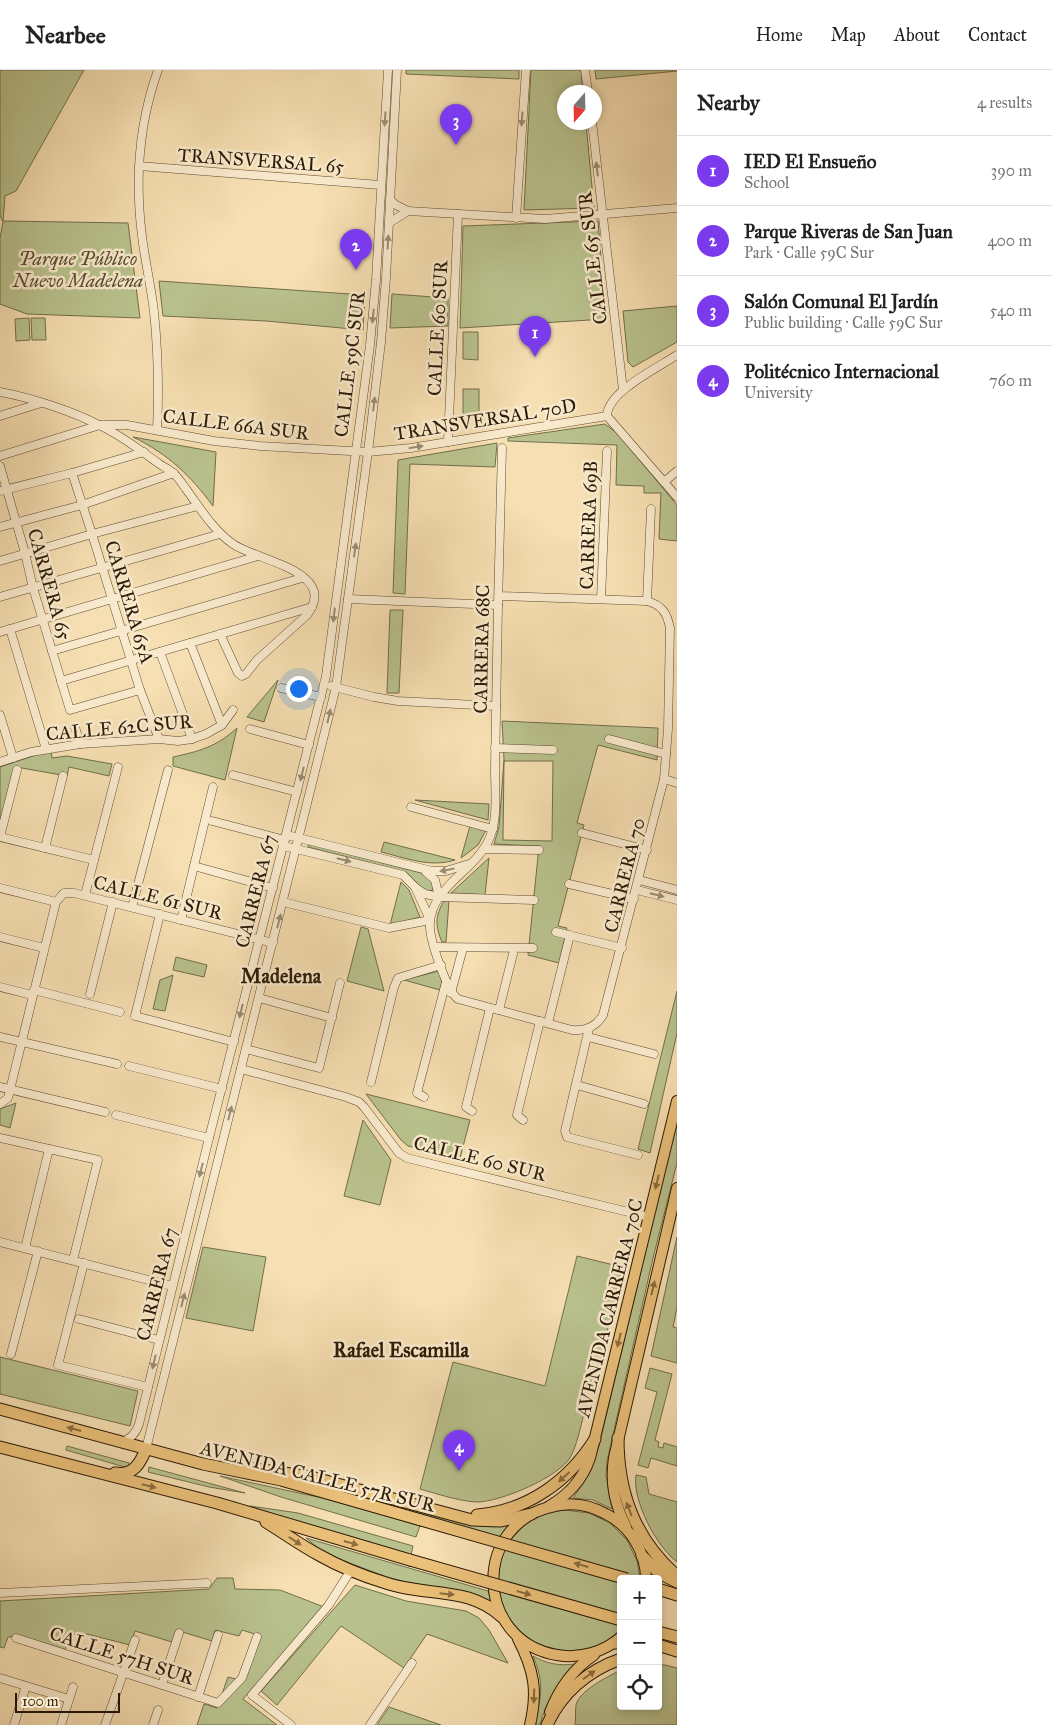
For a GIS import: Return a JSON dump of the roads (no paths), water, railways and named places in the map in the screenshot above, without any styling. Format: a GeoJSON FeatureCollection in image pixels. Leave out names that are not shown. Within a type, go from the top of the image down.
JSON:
{"type":"FeatureCollection","features":[{"type":"Feature","properties":{"kind":"highway","name":"AVENIDA CALLE 57R SUR"},"geometry":{"type":"LineString","coordinates":[[0,1409],[203,1464],[281,1480],[617,1576]]}},
{"type":"Feature","properties":{"kind":"highway"},"geometry":{"type":"LineString","coordinates":[[618,1438],[620,1476],[631,1513],[650,1547],[677,1576]]}},
{"type":"Feature","properties":{"kind":"highway"},"geometry":{"type":"LineString","coordinates":[[457,1516],[495,1513],[520,1505],[542,1494],[572,1470],[595,1440]]}},
{"type":"Feature","properties":{"kind":"highway"},"geometry":{"type":"LineString","coordinates":[[0,1442],[119,1474],[130,1472],[136,1467],[146,1449]]}},
{"type":"Feature","properties":{"kind":"highway"},"geometry":{"type":"LineString","coordinates":[[0,1447],[217,1503],[617,1619]]}},
{"type":"Feature","properties":{"kind":"highway"},"geometry":{"type":"LineString","coordinates":[[203,1464],[258,1468],[288,1473],[472,1520],[511,1519],[531,1514]]}},
{"type":"Feature","properties":{"kind":"highway"},"geometry":{"type":"LineString","coordinates":[[254,1514],[317,1554],[352,1570],[400,1587],[473,1598],[491,1607],[502,1617]]}},
{"type":"Feature","properties":{"kind":"highway"},"geometry":{"type":"LineString","coordinates":[[642,1556],[659,1573],[677,1582]]}},
{"type":"Feature","properties":{"kind":"highway"},"geometry":{"type":"LineString","coordinates":[[662,1590],[677,1595]]}},
{"type":"Feature","properties":{"kind":"highway"},"geometry":{"type":"LineString","coordinates":[[662,1633],[677,1637]]}},
{"type":"Feature","properties":{"kind":"highway"},"geometry":{"type":"LineString","coordinates":[[662,1646],[677,1652]]}},
{"type":"Feature","properties":{"kind":"highway"},"geometry":{"type":"LineString","coordinates":[[662,1652],[677,1652]]}},
{"type":"Feature","properties":{"kind":"highway"},"geometry":{"type":"LineString","coordinates":[[546,1725],[558,1706],[577,1684],[601,1668],[617,1661]]}},
{"type":"Feature","properties":{"kind":"main road","name":"AVENIDA CARRERA 70C"},"geometry":{"type":"LineString","coordinates":[[548,1507],[566,1494],[583,1475],[595,1440],[677,1100]]}},
{"type":"Feature","properties":{"kind":"main road","name":"AVENIDA CARRERA 70C"},"geometry":{"type":"LineString","coordinates":[[628,1531],[618,1512],[612,1482],[614,1458],[677,1188]]}},
{"type":"Feature","properties":{"kind":"main road"},"geometry":{"type":"LineString","coordinates":[[530,1725],[534,1703],[534,1682],[528,1659],[517,1636],[502,1617],[496,1604],[493,1589],[493,1574],[496,1560],[501,1546],[509,1533],[519,1522],[531,1514],[548,1507],[573,1504],[585,1506],[609,1515],[628,1531],[639,1547],[645,1575]]}},
{"type":"Feature","properties":{"kind":"main road"},"geometry":{"type":"LineString","coordinates":[[517,1636],[531,1647],[548,1654],[566,1657],[584,1656],[601,1650]]}},
{"type":"Feature","properties":{"kind":"main road"},"geometry":{"type":"LineString","coordinates":[[546,1725],[556,1699],[570,1677],[588,1659],[617,1642]]}},
{"type":"Feature","properties":{"kind":"street"},"geometry":{"type":"LineString","coordinates":[[157,430],[156,340],[151,292],[140,225],[139,166],[146,111],[158,70]]}},
{"type":"Feature","properties":{"kind":"street","name":"CALLE 59C SUR"},"geometry":{"type":"LineString","coordinates":[[355,452],[374,305],[388,70]]}},
{"type":"Feature","properties":{"kind":"street","name":"CALLE 59C SUR"},"geometry":{"type":"LineString","coordinates":[[368,452],[381,342],[397,70]]}},
{"type":"Feature","properties":{"kind":"street"},"geometry":{"type":"LineString","coordinates":[[516,218],[526,70]]}},
{"type":"Feature","properties":{"kind":"street"},"geometry":{"type":"LineString","coordinates":[[585,70],[587,85]]}},
{"type":"Feature","properties":{"kind":"street","name":"CALLE 65 SUR"},"geometry":{"type":"LineString","coordinates":[[593,130],[623,390]]}},
{"type":"Feature","properties":{"kind":"street","name":"TRANSVERSAL 65"},"geometry":{"type":"LineString","coordinates":[[139,166],[380,185]]}},
{"type":"Feature","properties":{"kind":"street"},"geometry":{"type":"LineString","coordinates":[[390,200],[408,211],[516,218],[553,219],[677,208]]}},
{"type":"Feature","properties":{"kind":"street"},"geometry":{"type":"LineString","coordinates":[[389,223],[408,211]]}},
{"type":"Feature","properties":{"kind":"street","name":"CALLE 60 SUR"},"geometry":{"type":"LineString","coordinates":[[448,442],[458,214]]}},
{"type":"Feature","properties":{"kind":"street"},"geometry":{"type":"LineString","coordinates":[[677,355],[623,390],[611,402],[608,407],[607,416],[677,497]]}},
{"type":"Feature","properties":{"kind":"street"},"geometry":{"type":"LineString","coordinates":[[0,392],[32,399],[100,425],[174,473],[220,534],[234,544],[258,556],[285,566],[309,581],[314,595],[312,607],[296,626],[257,660],[246,674],[242,676],[238,673],[220,634]]}},
{"type":"Feature","properties":{"kind":"street"},"geometry":{"type":"LineString","coordinates":[[0,416],[41,403]]}},
{"type":"Feature","properties":{"kind":"street","name":"TRANSVERSAL 70D"},"geometry":{"type":"LineString","coordinates":[[368,452],[403,449],[607,416]]}},
{"type":"Feature","properties":{"kind":"street","name":"CALLE 66A SUR"},"geometry":{"type":"LineString","coordinates":[[100,425],[121,424],[214,441],[260,446],[368,452]]}},
{"type":"Feature","properties":{"kind":"street"},"geometry":{"type":"LineString","coordinates":[[0,456],[100,425]]}},
{"type":"Feature","properties":{"kind":"street","name":"CARRERA 68C"},"geometry":{"type":"LineString","coordinates":[[430,920],[440,897],[484,849],[493,829],[502,448]]}},
{"type":"Feature","properties":{"kind":"street","name":"CARRERA 69B"},"geometry":{"type":"LineString","coordinates":[[601,599],[607,451]]}},
{"type":"Feature","properties":{"kind":"street"},"geometry":{"type":"LineString","coordinates":[[3,490],[72,473],[144,452]]}},
{"type":"Feature","properties":{"kind":"street","name":"CARRERA 67"},"geometry":{"type":"LineString","coordinates":[[122,1442],[130,1438],[137,1430],[321,697],[355,452]]}},
{"type":"Feature","properties":{"kind":"street","name":"CARRERA 67"},"geometry":{"type":"LineString","coordinates":[[146,1449],[336,687],[368,452]]}},
{"type":"Feature","properties":{"kind":"street","name":"CARRERA 65"},"geometry":{"type":"LineString","coordinates":[[0,466],[3,490],[16,523],[33,588],[70,710],[140,690]]}},
{"type":"Feature","properties":{"kind":"street"},"geometry":{"type":"LineString","coordinates":[[664,482],[677,471]]}},
{"type":"Feature","properties":{"kind":"street","name":"CARRERA 65A"},"geometry":{"type":"LineString","coordinates":[[72,473],[130,660],[159,739]]}},
{"type":"Feature","properties":{"kind":"street"},"geometry":{"type":"LineString","coordinates":[[0,527],[82,505],[174,473]]}},
{"type":"Feature","properties":{"kind":"street"},"geometry":{"type":"LineString","coordinates":[[0,561],[198,506]]}},
{"type":"Feature","properties":{"kind":"street"},"geometry":{"type":"LineString","coordinates":[[498,596],[647,601],[651,509]]}},
{"type":"Feature","properties":{"kind":"street"},"geometry":{"type":"LineString","coordinates":[[0,597],[220,534]]}},
{"type":"Feature","properties":{"kind":"street"},"geometry":{"type":"LineString","coordinates":[[0,632],[258,556]]}},
{"type":"Feature","properties":{"kind":"street"},"geometry":{"type":"LineString","coordinates":[[52,651],[302,578]]}},
{"type":"Feature","properties":{"kind":"street"},"geometry":{"type":"LineString","coordinates":[[348,599],[498,605]]}},
{"type":"Feature","properties":{"kind":"street","name":"CARRERA 70"},"geometry":{"type":"LineString","coordinates":[[638,1155],[567,1138],[565,1131],[590,1028],[603,1015],[622,948],[664,779],[673,629],[664,609],[647,601]]}},
{"type":"Feature","properties":{"kind":"street"},"geometry":{"type":"LineString","coordinates":[[61,681],[312,607]]}},
{"type":"Feature","properties":{"kind":"street"},"geometry":{"type":"LineString","coordinates":[[10,629],[46,749]]}},
{"type":"Feature","properties":{"kind":"street"},"geometry":{"type":"LineString","coordinates":[[190,643],[222,725]]}},
{"type":"Feature","properties":{"kind":"street"},"geometry":{"type":"LineString","coordinates":[[160,652],[192,739]]}},
{"type":"Feature","properties":{"kind":"street"},"geometry":{"type":"LineString","coordinates":[[324,684],[398,702],[496,706]]}},
{"type":"Feature","properties":{"kind":"street"},"geometry":{"type":"LineString","coordinates":[[282,688],[321,697]]}},
{"type":"Feature","properties":{"kind":"street","name":"CALLE 62C SUR"},"geometry":{"type":"LineString","coordinates":[[0,762],[46,749],[80,744],[192,739],[222,725],[233,710]]}},
{"type":"Feature","properties":{"kind":"street"},"geometry":{"type":"LineString","coordinates":[[0,715],[13,758]]}},
{"type":"Feature","properties":{"kind":"street"},"geometry":{"type":"LineString","coordinates":[[74,727],[80,744]]}},
{"type":"Feature","properties":{"kind":"street"},"geometry":{"type":"LineString","coordinates":[[668,729],[677,732]]}},
{"type":"Feature","properties":{"kind":"street"},"geometry":{"type":"LineString","coordinates":[[250,730],[309,745]]}},
{"type":"Feature","properties":{"kind":"street"},"geometry":{"type":"LineString","coordinates":[[609,739],[666,754]]}},
{"type":"Feature","properties":{"kind":"street"},"geometry":{"type":"LineString","coordinates":[[496,748],[553,750]]}},
{"type":"Feature","properties":{"kind":"street"},"geometry":{"type":"LineString","coordinates":[[85,896],[118,767]]}},
{"type":"Feature","properties":{"kind":"street"},"geometry":{"type":"LineString","coordinates":[[17,770],[0,837],[94,860]]}},
{"type":"Feature","properties":{"kind":"street"},"geometry":{"type":"LineString","coordinates":[[132,907],[168,770]]}},
{"type":"Feature","properties":{"kind":"street"},"geometry":{"type":"LineString","coordinates":[[233,775],[297,792]]}},
{"type":"Feature","properties":{"kind":"street"},"geometry":{"type":"LineString","coordinates":[[45,848],[63,776]]}},
{"type":"Feature","properties":{"kind":"street"},"geometry":{"type":"LineString","coordinates":[[664,779],[677,783]]}},
{"type":"Feature","properties":{"kind":"street"},"geometry":{"type":"LineString","coordinates":[[181,920],[213,787]]}},
{"type":"Feature","properties":{"kind":"street"},"geometry":{"type":"LineString","coordinates":[[411,807],[493,829]]}},
{"type":"Feature","properties":{"kind":"street"},"geometry":{"type":"LineString","coordinates":[[212,821],[285,840],[297,849],[397,873],[408,878],[415,887],[430,920],[430,931],[446,981],[451,993],[458,999],[572,1030],[590,1028]]}},
{"type":"Feature","properties":{"kind":"street"},"geometry":{"type":"LineString","coordinates":[[582,833],[646,850]]}},
{"type":"Feature","properties":{"kind":"street"},"geometry":{"type":"LineString","coordinates":[[285,840],[299,838],[423,870],[446,871],[471,864]]}},
{"type":"Feature","properties":{"kind":"street"},"geometry":{"type":"LineString","coordinates":[[484,849],[539,850]]}},
{"type":"Feature","properties":{"kind":"street"},"geometry":{"type":"LineString","coordinates":[[194,866],[273,888]]}},
{"type":"Feature","properties":{"kind":"street"},"geometry":{"type":"LineString","coordinates":[[423,870],[435,880],[440,897]]}},
{"type":"Feature","properties":{"kind":"street"},"geometry":{"type":"LineString","coordinates":[[639,880],[677,890]]}},
{"type":"Feature","properties":{"kind":"street"},"geometry":{"type":"LineString","coordinates":[[569,884],[634,899]]}},
{"type":"Feature","properties":{"kind":"street"},"geometry":{"type":"LineString","coordinates":[[415,887],[425,894],[440,897],[534,900]]}},
{"type":"Feature","properties":{"kind":"street"},"geometry":{"type":"LineString","coordinates":[[0,888],[56,902],[8,1098],[0,1104]]}},
{"type":"Feature","properties":{"kind":"street"},"geometry":{"type":"LineString","coordinates":[[636,890],[677,900]]}},
{"type":"Feature","properties":{"kind":"street","name":"CALLE 61 SUR"},"geometry":{"type":"LineString","coordinates":[[56,902],[64,893],[74,893],[273,943]]}},
{"type":"Feature","properties":{"kind":"street"},"geometry":{"type":"LineString","coordinates":[[90,994],[113,902]]}},
{"type":"Feature","properties":{"kind":"street"},"geometry":{"type":"LineString","coordinates":[[283,902],[389,928],[430,920]]}},
{"type":"Feature","properties":{"kind":"street"},"geometry":{"type":"LineString","coordinates":[[160,914],[135,1016],[246,1051],[319,1068],[340,983]]}},
{"type":"Feature","properties":{"kind":"street"},"geometry":{"type":"LineString","coordinates":[[556,932],[622,948]]}},
{"type":"Feature","properties":{"kind":"street"},"geometry":{"type":"LineString","coordinates":[[524,1120],[516,1115],[570,935]]}},
{"type":"Feature","properties":{"kind":"street"},"geometry":{"type":"LineString","coordinates":[[0,938],[44,948]]}},
{"type":"Feature","properties":{"kind":"street"},"geometry":{"type":"LineString","coordinates":[[435,947],[533,948]]}},
{"type":"Feature","properties":{"kind":"street"},"geometry":{"type":"LineString","coordinates":[[451,993],[463,948]]}},
{"type":"Feature","properties":{"kind":"street"},"geometry":{"type":"LineString","coordinates":[[499,1010],[513,954]]}},
{"type":"Feature","properties":{"kind":"street"},"geometry":{"type":"LineString","coordinates":[[371,1082],[394,987],[398,978],[441,966]]}},
{"type":"Feature","properties":{"kind":"street"},"geometry":{"type":"LineString","coordinates":[[424,1097],[417,1093],[446,981]]}},
{"type":"Feature","properties":{"kind":"street"},"geometry":{"type":"LineString","coordinates":[[0,987],[120,1012]]}},
{"type":"Feature","properties":{"kind":"street"},"geometry":{"type":"LineString","coordinates":[[259,998],[332,1018]]}},
{"type":"Feature","properties":{"kind":"street"},"geometry":{"type":"LineString","coordinates":[[472,1110],[466,1107],[490,1008]]}},
{"type":"Feature","properties":{"kind":"street"},"geometry":{"type":"LineString","coordinates":[[0,1037],[118,1064]]}},
{"type":"Feature","properties":{"kind":"street"},"geometry":{"type":"LineString","coordinates":[[588,1037],[654,1054]]}},
{"type":"Feature","properties":{"kind":"street"},"geometry":{"type":"LineString","coordinates":[[128,1066],[222,1089]]}},
{"type":"Feature","properties":{"kind":"street","name":"CALLE 60 SUR"},"geometry":{"type":"LineString","coordinates":[[241,1069],[340,1095],[359,1102],[399,1153],[407,1158],[649,1216]]}},
{"type":"Feature","properties":{"kind":"street"},"geometry":{"type":"LineString","coordinates":[[577,1085],[644,1104]]}},
{"type":"Feature","properties":{"kind":"street"},"geometry":{"type":"LineString","coordinates":[[0,1087],[105,1112]]}},
{"type":"Feature","properties":{"kind":"street"},"geometry":{"type":"LineString","coordinates":[[116,1115],[209,1138]]}},
{"type":"Feature","properties":{"kind":"street"},"geometry":{"type":"LineString","coordinates":[[0,1139],[98,1160],[73,1260]]}},
{"type":"Feature","properties":{"kind":"street"},"geometry":{"type":"LineString","coordinates":[[25,1248],[50,1149]]}},
{"type":"Feature","properties":{"kind":"street"},"geometry":{"type":"LineString","coordinates":[[0,1242],[172,1286]]}},
{"type":"Feature","properties":{"kind":"street"},"geometry":{"type":"LineString","coordinates":[[11,1354],[38,1251]]}},
{"type":"Feature","properties":{"kind":"street"},"geometry":{"type":"LineString","coordinates":[[84,1263],[58,1365],[148,1387]]}},
{"type":"Feature","properties":{"kind":"street"},"geometry":{"type":"LineString","coordinates":[[79,1319],[159,1340]]}},
{"type":"Feature","properties":{"kind":"street"},"geometry":{"type":"LineString","coordinates":[[290,1725],[252,1695],[328,1606],[352,1570]]}},
{"type":"Feature","properties":{"kind":"street"},"geometry":{"type":"LineString","coordinates":[[0,1593],[206,1583]]}},
{"type":"Feature","properties":{"kind":"street"},"geometry":{"type":"LineString","coordinates":[[162,1685],[179,1633]]}},
{"type":"Feature","properties":{"kind":"street"},"geometry":{"type":"LineString","coordinates":[[198,1697],[218,1635]]}},
{"type":"Feature","properties":{"kind":"street","name":"CALLE 57H SUR"},"geometry":{"type":"LineString","coordinates":[[16,1638],[218,1703],[242,1678],[257,1637]]}},
{"type":"Feature","properties":{"kind":"street"},"geometry":{"type":"LineString","coordinates":[[105,1725],[134,1640]]}},
{"type":"Feature","properties":{"kind":"street"},"geometry":{"type":"LineString","coordinates":[[370,1725],[412,1662]]}},
{"type":"Feature","properties":{"kind":"street"},"geometry":{"type":"LineString","coordinates":[[0,1678],[69,1700]]}},
{"type":"Feature","properties":{"kind":"street"},"geometry":{"type":"LineString","coordinates":[[14,1725],[26,1686]]}},
{"type":"Feature","properties":{"kind":"street"},"geometry":{"type":"LineString","coordinates":[[61,1725],[73,1687]]}},
{"type":"Feature","properties":{"kind":"street"},"geometry":{"type":"LineString","coordinates":[[153,1725],[158,1710]]}},
{"type":"Feature","properties":{"kind":"place","name":"Salón Comunal El Jardín"},"geometry":{"type":"Point","coordinates":[456,145]}},
{"type":"Feature","properties":{"kind":"place","name":"Parque Riveras de San Juan"},"geometry":{"type":"Point","coordinates":[356,270]}},
{"type":"Feature","properties":{"kind":"place","name":"IED El Ensueño"},"geometry":{"type":"Point","coordinates":[535,357]}},
{"type":"Feature","properties":{"kind":"place","name":"Politécnico Internacional"},"geometry":{"type":"Point","coordinates":[459,1471]}},
{"type":"Feature","properties":{"kind":"district","name":"Madelena"},"geometry":{"type":"Point","coordinates":[281,976]}},
{"type":"Feature","properties":{"kind":"district","name":"Rafael Escamilla"},"geometry":{"type":"Point","coordinates":[401,1350]}},
{"type":"Feature","properties":{"kind":"park label","name":"Parque Público Nuevo Madelena"},"geometry":{"type":"Point","coordinates":[78,269]}}]}
